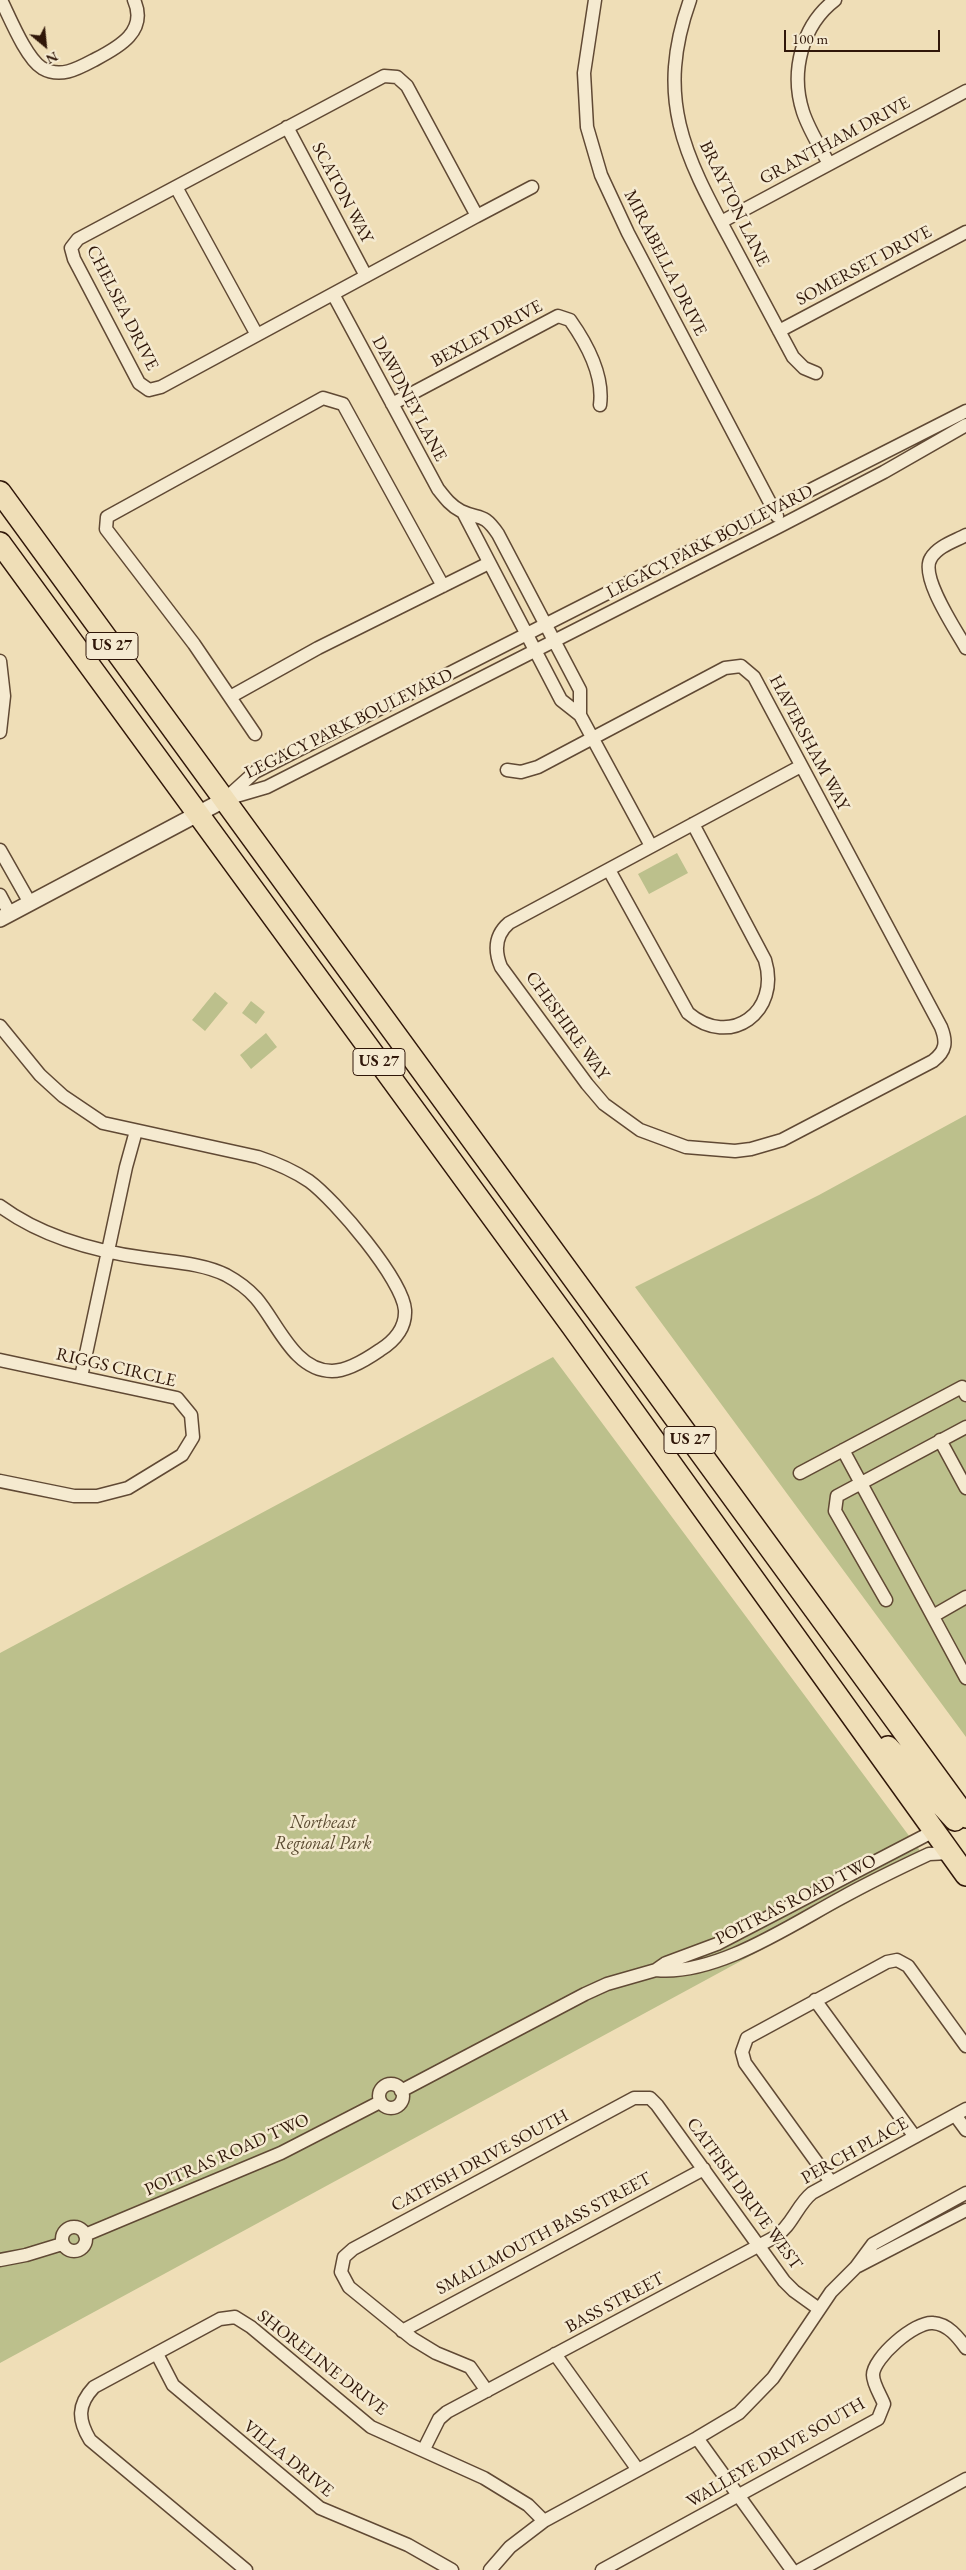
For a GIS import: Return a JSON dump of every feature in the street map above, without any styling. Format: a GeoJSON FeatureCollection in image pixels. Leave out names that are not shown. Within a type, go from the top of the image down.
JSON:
{"type":"FeatureCollection","features":[{"type":"Feature","properties":{"kind":"highway","name":"US 27"},"geometry":{"type":"LineString","coordinates":[[0,492],[966,1817]]}},
{"type":"Feature","properties":{"kind":"highway","name":"US 27"},"geometry":{"type":"LineString","coordinates":[[0,543],[558,1308],[934,1831]]}},
{"type":"Feature","properties":{"kind":"highway"},"geometry":{"type":"LineString","coordinates":[[558,1308],[569,1306],[584,1317],[634,1376],[677,1433],[700,1454]]}},
{"type":"Feature","properties":{"kind":"highway"},"geometry":{"type":"LineString","coordinates":[[801,1646],[822,1659],[890,1749],[948,1814],[966,1825]]}},
{"type":"Feature","properties":{"kind":"highway"},"geometry":{"type":"LineString","coordinates":[[934,1831],[958,1851],[966,1875]]}},
{"type":"Feature","properties":{"kind":"street"},"geometry":{"type":"LineString","coordinates":[[1,0],[36,63],[50,72],[59,73],[77,69],[128,40],[137,23],[138,14],[134,0]]}},
{"type":"Feature","properties":{"kind":"street","name":"MIRABELLA DRIVE"},"geometry":{"type":"LineString","coordinates":[[596,0],[584,73],[587,127],[601,175],[628,233],[781,525]]}},
{"type":"Feature","properties":{"kind":"street","name":"BRAYTON LANE"},"geometry":{"type":"LineString","coordinates":[[690,0],[676,51],[675,83],[677,114],[690,162],[779,331],[798,363],[816,373]]}},
{"type":"Feature","properties":{"kind":"street"},"geometry":{"type":"LineString","coordinates":[[829,164],[803,111],[798,78],[805,38],[813,21],[835,0]]}},
{"type":"Feature","properties":{"kind":"street","name":"CHELSEA DRIVE"},"geometry":{"type":"LineString","coordinates":[[477,216],[407,86],[397,77],[391,75],[378,79],[78,239],[71,248],[74,259],[134,374],[143,388],[155,390],[532,187]]}},
{"type":"Feature","properties":{"kind":"street","name":"GRANTHAM DRIVE"},"geometry":{"type":"LineString","coordinates":[[721,222],[966,91]]}},
{"type":"Feature","properties":{"kind":"street","name":"SCATON WAY"},"geometry":{"type":"LineString","coordinates":[[287,127],[366,276]]}},
{"type":"Feature","properties":{"kind":"street"},"geometry":{"type":"LineString","coordinates":[[176,187],[256,335]]}},
{"type":"Feature","properties":{"kind":"street","name":"SOMERSET DRIVE"},"geometry":{"type":"LineString","coordinates":[[779,331],[966,232]]}},
{"type":"Feature","properties":{"kind":"street","name":"DAWDNEY LANE"},"geometry":{"type":"LineString","coordinates":[[333,294],[438,489],[450,504],[463,512],[481,517],[494,528],[580,690],[580,715]]}},
{"type":"Feature","properties":{"kind":"street","name":"BEXLEY DRIVE"},"geometry":{"type":"LineString","coordinates":[[392,404],[552,318],[564,316],[574,325],[595,365],[601,385],[600,405]]}},
{"type":"Feature","properties":{"kind":"street"},"geometry":{"type":"LineString","coordinates":[[255,734],[194,644],[106,529],[107,517],[323,398],[342,404],[442,586]]}},
{"type":"Feature","properties":{"kind":"street","name":"LEGACY PARK BOULEVARD"},"geometry":{"type":"LineString","coordinates":[[224,800],[254,772],[966,411]]}},
{"type":"Feature","properties":{"kind":"street","name":"LEGACY PARK BOULEVARD"},"geometry":{"type":"LineString","coordinates":[[224,800],[267,787],[535,652],[884,472],[966,425]]}},
{"type":"Feature","properties":{"kind":"street","name":"DAWDNEY LANE"},"geometry":{"type":"LineString","coordinates":[[463,512],[561,700],[580,715]]}},
{"type":"Feature","properties":{"kind":"street"},"geometry":{"type":"LineString","coordinates":[[966,535],[936,552],[928,563],[927,570],[931,583],[966,648]]}},
{"type":"Feature","properties":{"kind":"street"},"geometry":{"type":"LineString","coordinates":[[230,697],[318,648],[489,563]]}},
{"type":"Feature","properties":{"kind":"street"},"geometry":{"type":"LineString","coordinates":[[0,661],[4,696],[0,732]]}},
{"type":"Feature","properties":{"kind":"street","name":"HAVERSHAM WAY"},"geometry":{"type":"LineString","coordinates":[[508,770],[521,772],[538,767],[725,668],[741,666],[754,676],[942,1027],[945,1046]]}},
{"type":"Feature","properties":{"kind":"street"},"geometry":{"type":"LineString","coordinates":[[580,715],[651,846]]}},
{"type":"Feature","properties":{"kind":"street","name":"CHESHIRE WAY"},"geometry":{"type":"LineString","coordinates":[[801,766],[509,923],[499,936],[496,952],[501,966],[587,1084],[615,1114],[640,1130],[670,1143],[702,1150],[735,1150],[768,1145],[796,1135],[933,1061],[941,1055],[945,1046]]}},
{"type":"Feature","properties":{"kind":"street"},"geometry":{"type":"LineString","coordinates":[[0,895],[5,916],[224,800]]}},
{"type":"Feature","properties":{"kind":"street"},"geometry":{"type":"LineString","coordinates":[[609,870],[688,1013],[706,1025],[718,1028],[734,1026],[749,1019],[764,1004],[770,983],[766,960],[693,824]]}},
{"type":"Feature","properties":{"kind":"street"},"geometry":{"type":"LineString","coordinates":[[0,850],[30,903]]}},
{"type":"Feature","properties":{"kind":"street"},"geometry":{"type":"LineString","coordinates":[[0,1026],[26,1061],[63,1096],[103,1123],[258,1157],[283,1166],[309,1182],[339,1209],[399,1291],[405,1310],[404,1319],[398,1334],[390,1344],[359,1362],[333,1371],[321,1370],[302,1359],[255,1297],[226,1275],[204,1268],[108,1253],[50,1234],[0,1206]]}},
{"type":"Feature","properties":{"kind":"street"},"geometry":{"type":"LineString","coordinates":[[81,1377],[126,1167],[136,1131]]}},
{"type":"Feature","properties":{"kind":"street","name":"RIGGS CIRCLE"},"geometry":{"type":"LineString","coordinates":[[0,1360],[177,1398],[191,1415],[193,1437],[182,1455],[128,1488],[97,1496],[74,1496],[0,1481]]}},
{"type":"Feature","properties":{"kind":"street"},"geometry":{"type":"LineString","coordinates":[[800,1473],[962,1387],[966,1395]]}},
{"type":"Feature","properties":{"kind":"street"},"geometry":{"type":"LineString","coordinates":[[886,1600],[835,1511],[837,1496],[966,1426]]}},
{"type":"Feature","properties":{"kind":"street"},"geometry":{"type":"LineString","coordinates":[[940,1440],[966,1488]]}},
{"type":"Feature","properties":{"kind":"street"},"geometry":{"type":"LineString","coordinates":[[842,1450],[966,1678]]}},
{"type":"Feature","properties":{"kind":"street"},"geometry":{"type":"LineString","coordinates":[[932,1616],[966,1597]]}},
{"type":"Feature","properties":{"kind":"street","name":"POITRAS ROAD TWO"},"geometry":{"type":"LineString","coordinates":[[0,2260],[26,2255],[62,2244],[67,2250],[78,2250],[84,2244],[85,2235],[281,2153],[380,2102],[389,2108],[396,2106],[402,2101],[402,2091],[585,1994],[607,1984],[656,1970],[666,1963],[726,1940],[934,1831]]}},
{"type":"Feature","properties":{"kind":"street","name":"POITRAS ROAD TWO"},"geometry":{"type":"LineString","coordinates":[[656,1970],[667,1971],[693,1966],[732,1954],[929,1854],[958,1851]]}},
{"type":"Feature","properties":{"kind":"street"},"geometry":{"type":"LineString","coordinates":[[831,2182],[750,2072],[742,2052],[744,2042],[752,2035],[815,2000],[887,1962],[897,1960],[908,1966],[966,2046]]}},
{"type":"Feature","properties":{"kind":"street"},"geometry":{"type":"LineString","coordinates":[[815,2000],[915,2137]]}},
{"type":"Feature","properties":{"kind":"street","name":"CATFISH DRIVE WEST"},"geometry":{"type":"LineString","coordinates":[[645,2097],[658,2105],[789,2286],[819,2309]]}},
{"type":"Feature","properties":{"kind":"street","name":"CATFISH DRIVE SOUTH"},"geometry":{"type":"LineString","coordinates":[[402,2331],[349,2287],[342,2277],[340,2267],[344,2256],[353,2249],[629,2100],[645,2097]]}},
{"type":"Feature","properties":{"kind":"street"},"geometry":{"type":"LineString","coordinates":[[961,2112],[966,2130]]}},
{"type":"Feature","properties":{"kind":"street","name":"PERCH PLACE"},"geometry":{"type":"LineString","coordinates":[[759,2246],[780,2234],[807,2197],[831,2182],[961,2112]]}},
{"type":"Feature","properties":{"kind":"street","name":"SMALLMOUTH BASS STREET"},"geometry":{"type":"LineString","coordinates":[[402,2331],[704,2169]]}},
{"type":"Feature","properties":{"kind":"street"},"geometry":{"type":"LineString","coordinates":[[490,2570],[517,2540],[544,2521],[698,2438],[731,2418],[760,2393],[836,2286],[856,2267],[869,2248],[882,2238],[966,2193]]}},
{"type":"Feature","properties":{"kind":"street"},"geometry":{"type":"LineString","coordinates":[[856,2267],[966,2210]]}},
{"type":"Feature","properties":{"kind":"street","name":"BASS STREET"},"geometry":{"type":"LineString","coordinates":[[424,2449],[442,2416],[759,2246]]}},
{"type":"Feature","properties":{"kind":"street","name":"SHORELINE DRIVE"},"geometry":{"type":"LineString","coordinates":[[246,2570],[90,2440],[82,2426],[81,2410],[87,2395],[94,2387],[220,2319],[235,2318],[252,2326],[372,2427],[424,2449],[484,2478],[528,2505],[544,2521]]}},
{"type":"Feature","properties":{"kind":"street","name":"WALLEYE DRIVE SOUTH"},"geometry":{"type":"LineString","coordinates":[[602,2570],[878,2419],[884,2404],[872,2377],[875,2362],[911,2329],[935,2324],[948,2328],[966,2348]]}},
{"type":"Feature","properties":{"kind":"street"},"geometry":{"type":"LineString","coordinates":[[402,2331],[436,2353],[470,2367],[486,2391]]}},
{"type":"Feature","properties":{"kind":"street","name":"VILLA DRIVE"},"geometry":{"type":"LineString","coordinates":[[156,2354],[173,2385],[320,2508],[408,2545],[452,2570]]}},
{"type":"Feature","properties":{"kind":"street"},"geometry":{"type":"LineString","coordinates":[[555,2354],[638,2470]]}},
{"type":"Feature","properties":{"kind":"street"},"geometry":{"type":"LineString","coordinates":[[698,2438],[792,2570]]}},
{"type":"Feature","properties":{"kind":"street"},"geometry":{"type":"LineString","coordinates":[[800,2570],[966,2479]]}},
{"type":"Feature","properties":{"kind":"green space"},"geometry":{"type":"Polygon","coordinates":[[[677,853],[688,873],[649,894],[638,874],[677,853]]]}},
{"type":"Feature","properties":{"kind":"green space"},"geometry":{"type":"Polygon","coordinates":[[[215,992],[228,1003],[205,1031],[192,1020],[215,992]]]}},
{"type":"Feature","properties":{"kind":"green space"},"geometry":{"type":"Polygon","coordinates":[[[251,1001],[265,1012],[256,1024],[242,1013],[251,1001]]]}},
{"type":"Feature","properties":{"kind":"green space"},"geometry":{"type":"Polygon","coordinates":[[[266,1033],[277,1047],[251,1069],[240,1055],[266,1033]]]}},
{"type":"Feature","properties":{"kind":"green space"},"geometry":{"type":"Polygon","coordinates":[[[966,1115],[966,1737],[635,1287],[819,1195],[966,1115]]]}},
{"type":"Feature","properties":{"kind":"green space","name":"Northeast Regional Park"},"geometry":{"type":"Polygon","coordinates":[[[553,1357],[927,1860],[0,2363],[0,1653],[553,1357]]]}}]}
